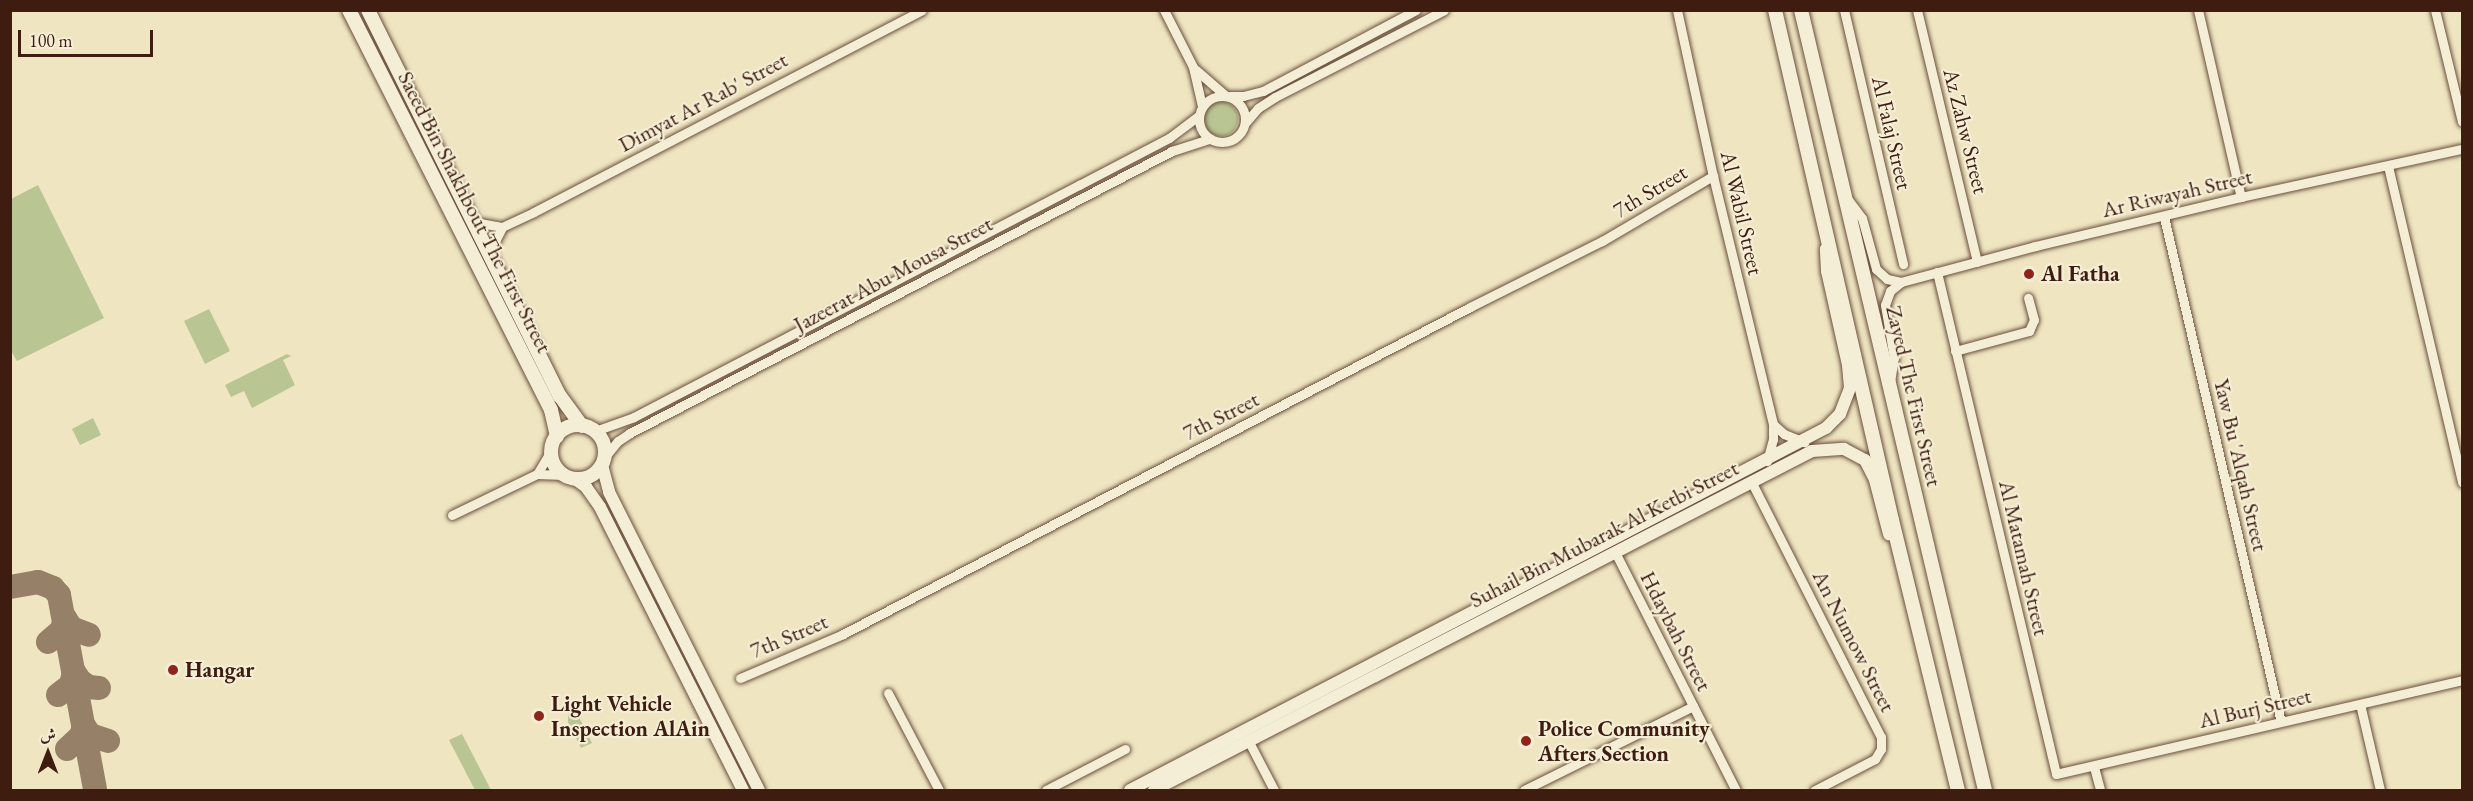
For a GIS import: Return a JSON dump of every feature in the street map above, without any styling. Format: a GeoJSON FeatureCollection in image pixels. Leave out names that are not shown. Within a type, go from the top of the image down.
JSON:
{"type":"FeatureCollection","features":[{"type":"Feature","properties":{"kind":"main road","name":"Saeed Bin Shakhbout The First Street"},"geometry":{"type":"LineString","coordinates":[[349,10],[547,402],[557,436]]}},
{"type":"Feature","properties":{"kind":"main road","name":"Saeed Bin Shakhbout The First Street"},"geometry":{"type":"LineString","coordinates":[[368,10],[560,396],[588,428]]}},
{"type":"Feature","properties":{"kind":"main road"},"geometry":{"type":"LineString","coordinates":[[1775,10],[1892,520],[1958,790]]}},
{"type":"Feature","properties":{"kind":"main road","name":"Zayed The First Street"},"geometry":{"type":"LineString","coordinates":[[1801,10],[1985,790]]}},
{"type":"Feature","properties":{"kind":"main road"},"geometry":{"type":"LineString","coordinates":[[568,427],[588,428],[602,440],[603,462],[588,477],[570,477],[554,462],[552,451],[557,436],[568,427]]}},
{"type":"Feature","properties":{"kind":"street","name":"Dimyat Ar Rab' Street"},"geometry":{"type":"LineString","coordinates":[[502,227],[922,10]]}},
{"type":"Feature","properties":{"kind":"street"},"geometry":{"type":"LineString","coordinates":[[1164,10],[1193,68],[1202,105],[1198,116],[1203,133],[1217,142],[1231,140],[1238,136],[1245,123],[1258,108],[1275,97],[1444,10]]}},
{"type":"Feature","properties":{"kind":"street"},"geometry":{"type":"LineString","coordinates":[[1202,105],[1213,97],[1244,96],[1263,91],[1416,10]]}},
{"type":"Feature","properties":{"kind":"street","name":"Al Wabil Street"},"geometry":{"type":"LineString","coordinates":[[1677,10],[1713,176],[1773,424],[1773,439],[1767,461]]}},
{"type":"Feature","properties":{"kind":"street","name":"Al Falaj Street"},"geometry":{"type":"LineString","coordinates":[[1844,10],[1903,264]]}},
{"type":"Feature","properties":{"kind":"street","name":"Az Zahw Street"},"geometry":{"type":"LineString","coordinates":[[1917,10],[1977,262]]}},
{"type":"Feature","properties":{"kind":"street"},"geometry":{"type":"LineString","coordinates":[[2198,10],[2241,197]]}},
{"type":"Feature","properties":{"kind":"street"},"geometry":{"type":"LineString","coordinates":[[2435,10],[2463,122]]}},
{"type":"Feature","properties":{"kind":"street"},"geometry":{"type":"LineString","coordinates":[[1193,68],[1241,105],[1245,123]]}},
{"type":"Feature","properties":{"kind":"street","name":"Jazeerat Abu Mousa Street"},"geometry":{"type":"LineString","coordinates":[[588,428],[634,417],[1177,134],[1198,116]]}},
{"type":"Feature","properties":{"kind":"street","name":"Jazeerat Abu Mousa Street"},"geometry":{"type":"LineString","coordinates":[[603,462],[618,441],[630,433],[1172,151],[1210,139]]}},
{"type":"Feature","properties":{"kind":"street","name":"Ar Riwayah Street"},"geometry":{"type":"LineString","coordinates":[[1901,282],[2241,197],[2463,149]]}},
{"type":"Feature","properties":{"kind":"street"},"geometry":{"type":"LineString","coordinates":[[2388,166],[2463,482]]}},
{"type":"Feature","properties":{"kind":"street","name":"7th Street"},"geometry":{"type":"LineString","coordinates":[[740,678],[853,629],[1470,307],[1602,241],[1713,176]]}},
{"type":"Feature","properties":{"kind":"street"},"geometry":{"type":"LineString","coordinates":[[1845,196],[1862,218],[1876,269],[1887,279],[1901,282]]}},
{"type":"Feature","properties":{"kind":"street","name":"Yaw Bu 'Alqah Street"},"geometry":{"type":"LineString","coordinates":[[2164,217],[2281,722]]}},
{"type":"Feature","properties":{"kind":"street"},"geometry":{"type":"LineString","coordinates":[[474,222],[502,227],[489,253]]}},
{"type":"Feature","properties":{"kind":"street","name":"Suhail Bin Mubarak Al Ketbi Street"},"geometry":{"type":"LineString","coordinates":[[1130,790],[1804,442],[1833,422],[1846,403],[1850,388],[1848,365],[1827,271],[1827,233]]}},
{"type":"Feature","properties":{"kind":"street","name":"Al Matamah Street"},"geometry":{"type":"LineString","coordinates":[[1936,272],[2056,774]]}},
{"type":"Feature","properties":{"kind":"street"},"geometry":{"type":"LineString","coordinates":[[1889,384],[1894,358],[1885,305],[1890,291],[1901,282]]}},
{"type":"Feature","properties":{"kind":"street"},"geometry":{"type":"LineString","coordinates":[[1955,351],[2029,331],[2034,320],[2028,298]]}},
{"type":"Feature","properties":{"kind":"street"},"geometry":{"type":"LineString","coordinates":[[1773,424],[1790,438],[1804,442]]}},
{"type":"Feature","properties":{"kind":"street","name":"Suhail Bin Mubarak Al Ketbi Street"},"geometry":{"type":"LineString","coordinates":[[1154,790],[1802,454],[1823,448],[1845,449],[1865,460],[1875,480],[1925,670],[1934,687]]}},
{"type":"Feature","properties":{"kind":"street"},"geometry":{"type":"LineString","coordinates":[[537,474],[552,451]]}},
{"type":"Feature","properties":{"kind":"street"},"geometry":{"type":"LineString","coordinates":[[603,462],[609,492],[759,790]]}},
{"type":"Feature","properties":{"kind":"street"},"geometry":{"type":"LineString","coordinates":[[452,515],[537,474],[570,477],[586,487],[600,507],[743,790]]}},
{"type":"Feature","properties":{"kind":"street","name":"An Numow Street"},"geometry":{"type":"LineString","coordinates":[[1752,481],[1881,737],[1881,749],[1875,759],[1833,787],[1815,790]]}},
{"type":"Feature","properties":{"kind":"street","name":"Hdaybah Street"},"geometry":{"type":"LineString","coordinates":[[1615,552],[1736,790]]}},
{"type":"Feature","properties":{"kind":"street","name":"Al Burj Street"},"geometry":{"type":"LineString","coordinates":[[2056,774],[2463,680]]}},
{"type":"Feature","properties":{"kind":"street"},"geometry":{"type":"LineString","coordinates":[[888,693],[939,790]]}},
{"type":"Feature","properties":{"kind":"street"},"geometry":{"type":"LineString","coordinates":[[2360,704],[2380,790]]}},
{"type":"Feature","properties":{"kind":"street"},"geometry":{"type":"LineString","coordinates":[[1524,790],[1693,706]]}},
{"type":"Feature","properties":{"kind":"street"},"geometry":{"type":"LineString","coordinates":[[1249,742],[1274,790]]}},
{"type":"Feature","properties":{"kind":"street"},"geometry":{"type":"LineString","coordinates":[[1046,790],[1125,749]]}},
{"type":"Feature","properties":{"kind":"street"},"geometry":{"type":"LineString","coordinates":[[2094,766],[2100,790]]}},
{"type":"Feature","properties":{"kind":"green space"},"geometry":{"type":"Polygon","coordinates":[[[1221,102],[1233,107],[1238,119],[1233,131],[1221,136],[1209,131],[1204,119],[1209,107],[1221,102]]]}},
{"type":"Feature","properties":{"kind":"green space"},"geometry":{"type":"Polygon","coordinates":[[[38,185],[104,318],[17,361],[10,349],[11,199],[38,185]]]}},
{"type":"Feature","properties":{"kind":"green space"},"geometry":{"type":"Polygon","coordinates":[[[209,309],[230,351],[205,364],[184,321],[209,309]]]}},
{"type":"Feature","properties":{"kind":"green space"},"geometry":{"type":"Polygon","coordinates":[[[287,354],[291,356],[283,360],[295,385],[252,408],[244,391],[231,397],[225,385],[287,354]]]}},
{"type":"Feature","properties":{"kind":"green space"},"geometry":{"type":"Polygon","coordinates":[[[93,418],[101,435],[80,445],[72,429],[93,418]]]}},
{"type":"Feature","properties":{"kind":"green space"},"geometry":{"type":"Polygon","coordinates":[[[573,705],[592,743],[581,748],[568,722],[568,708],[573,705]]]}},
{"type":"Feature","properties":{"kind":"green space"},"geometry":{"type":"Polygon","coordinates":[[[462,734],[491,790],[475,790],[449,740],[462,734]]]}},
{"type":"Feature","properties":{"kind":"taxiway"},"geometry":{"type":"LineString","coordinates":[[10,587],[38,582],[53,588],[59,595],[95,790]]}},
{"type":"Feature","properties":{"kind":"taxiway"},"geometry":{"type":"LineString","coordinates":[[48,642],[62,630],[65,618],[71,628],[89,635]]}},
{"type":"Feature","properties":{"kind":"taxiway"},"geometry":{"type":"LineString","coordinates":[[58,695],[71,685],[74,672],[80,681],[89,687],[99,688]]}},
{"type":"Feature","properties":{"kind":"taxiway"},"geometry":{"type":"LineString","coordinates":[[67,749],[81,736],[84,726],[90,735],[108,741]]}},
{"type":"Feature","properties":{"kind":"place","name":"Al Fatha"},"geometry":{"type":"Point","coordinates":[2029,274]}},
{"type":"Feature","properties":{"kind":"place","name":"Hangar"},"geometry":{"type":"Point","coordinates":[173,670]}},
{"type":"Feature","properties":{"kind":"place","name":"Light Vehicle Inspection AlAin"},"geometry":{"type":"Point","coordinates":[539,716]}},
{"type":"Feature","properties":{"kind":"place","name":"Police Community Afters Section"},"geometry":{"type":"Point","coordinates":[1526,741]}}]}
